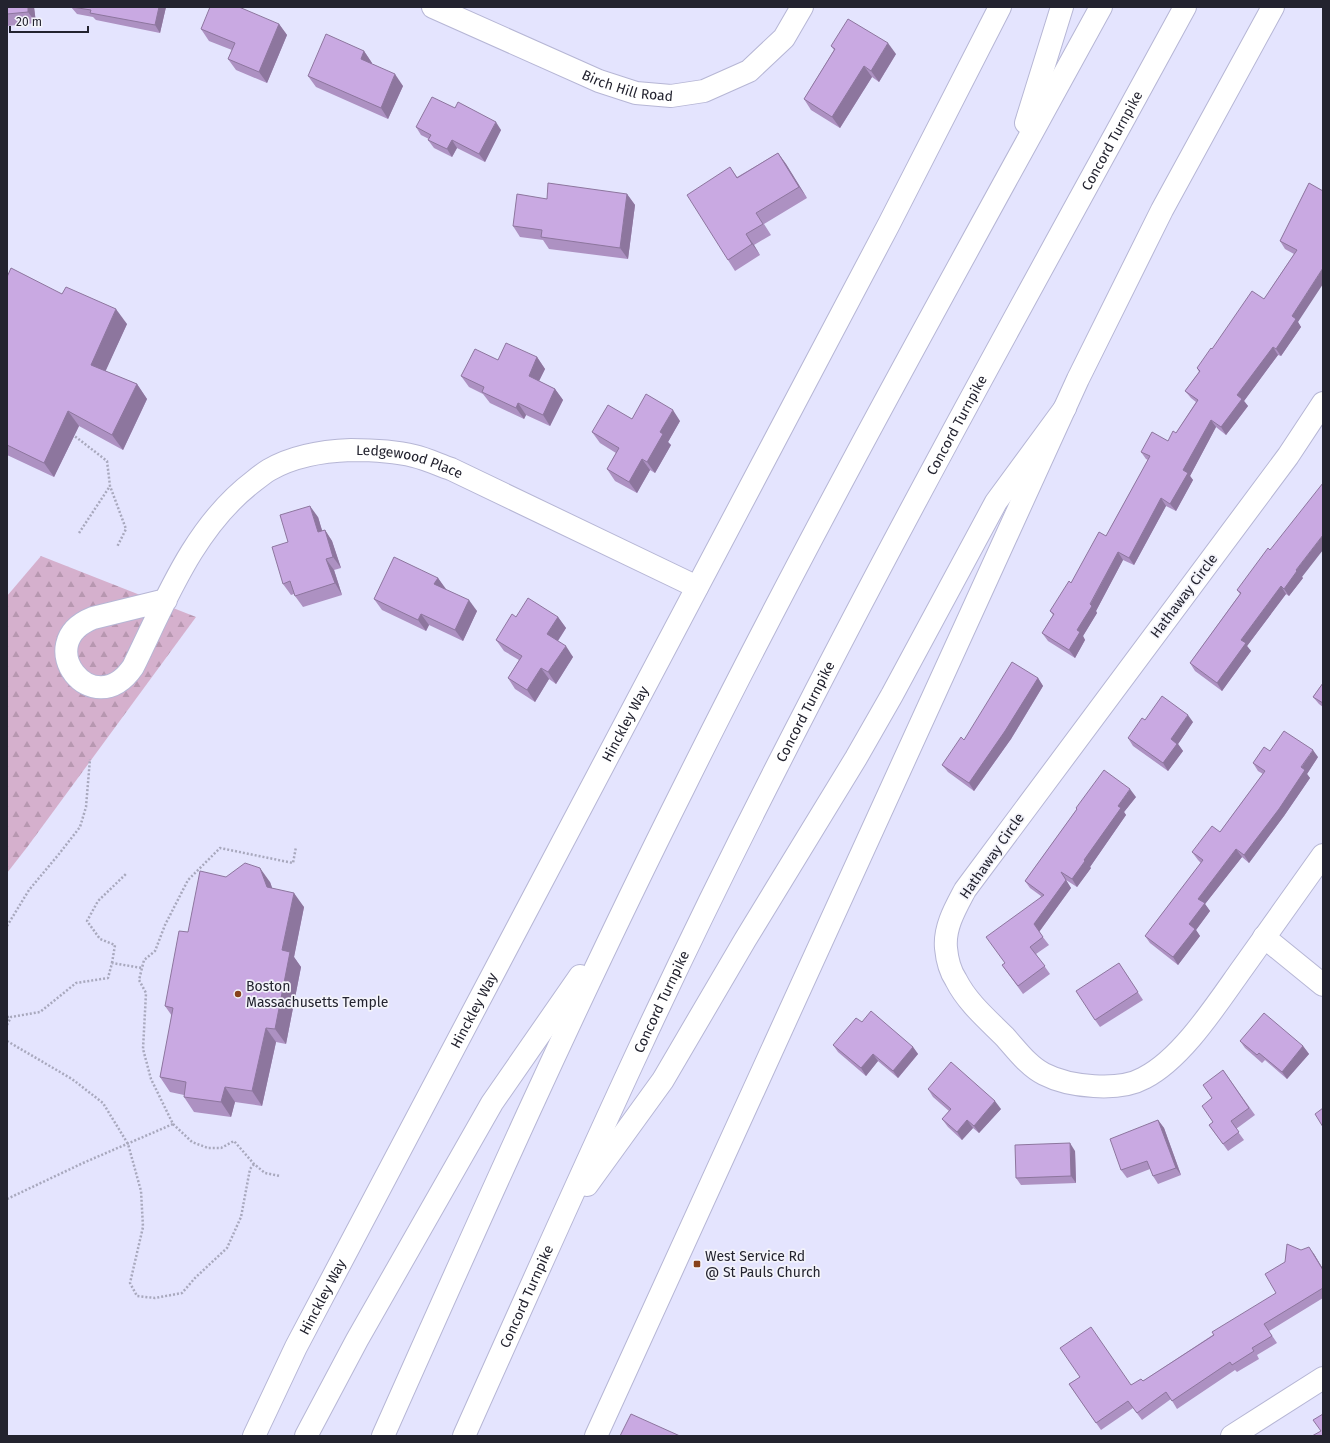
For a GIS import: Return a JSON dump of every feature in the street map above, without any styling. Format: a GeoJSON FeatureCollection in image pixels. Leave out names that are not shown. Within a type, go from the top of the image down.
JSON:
{"type":"FeatureCollection","features":[{"type":"Feature","properties":{"kind":"main road","name":"Birch Hill Road"},"geometry":{"type":"LineString","coordinates":[[434,7],[599,81],[636,93],[671,96],[704,91],[749,71],[784,38],[802,7]]}},
{"type":"Feature","properties":{"kind":"main road"},"geometry":{"type":"LineString","coordinates":[[697,587],[889,224],[1000,7]]}},
{"type":"Feature","properties":{"kind":"main road"},"geometry":{"type":"LineString","coordinates":[[1012,170],[1062,7]]}},
{"type":"Feature","properties":{"kind":"main road"},"geometry":{"type":"LineString","coordinates":[[383,1436],[514,1143],[617,922],[685,783],[810,540],[1100,7]]}},
{"type":"Feature","properties":{"kind":"main road","name":"Concord Turnpike"},"geometry":{"type":"LineString","coordinates":[[464,1436],[558,1225],[684,954],[811,700],[939,456],[1185,7]]}},
{"type":"Feature","properties":{"kind":"main road"},"geometry":{"type":"LineString","coordinates":[[596,1436],[1065,408],[1162,210],[1272,7]]}},
{"type":"Feature","properties":{"kind":"main road","name":"Hathaway Circle"},"geometry":{"type":"LineString","coordinates":[[1323,403],[1288,456],[965,890],[955,909],[948,930],[946,947],[950,965],[955,979],[966,997],[1031,1065],[1044,1074],[1061,1080],[1092,1086],[1126,1084],[1142,1079],[1160,1069],[1176,1054],[1196,1030],[1323,856]]}},
{"type":"Feature","properties":{"kind":"main road"},"geometry":{"type":"LineString","coordinates":[[558,1225],[664,1080],[745,940],[860,752],[996,502],[1065,408]]}},
{"type":"Feature","properties":{"kind":"main road","name":"Ledgewood Place"},"geometry":{"type":"LineString","coordinates":[[166,600],[93,618],[83,622],[74,630],[69,639],[66,651],[68,663],[74,674],[82,682],[93,686],[105,687],[116,684],[126,677],[133,667],[166,600],[196,545],[239,492],[269,470],[300,458],[334,451],[360,450],[374,450],[414,456],[451,469],[697,587]]}},
{"type":"Feature","properties":{"kind":"main road","name":"Hinckley Way"},"geometry":{"type":"LineString","coordinates":[[254,1436],[299,1341],[697,587]]}},
{"type":"Feature","properties":{"kind":"main road"},"geometry":{"type":"LineString","coordinates":[[306,1436],[357,1340],[492,1103],[617,922]]}},
{"type":"Feature","properties":{"kind":"main road"},"geometry":{"type":"LineString","coordinates":[[1264,937],[1323,985]]}},
{"type":"Feature","properties":{"kind":"main road"},"geometry":{"type":"LineString","coordinates":[[1232,1436],[1323,1378]]}},
{"type":"Feature","properties":{"kind":"path"},"geometry":{"type":"LineString","coordinates":[[68,431],[107,461],[110,486],[126,529],[117,547]]}},
{"type":"Feature","properties":{"kind":"path"},"geometry":{"type":"LineString","coordinates":[[79,533],[110,486]]}},
{"type":"Feature","properties":{"kind":"path"},"geometry":{"type":"LineString","coordinates":[[7,926],[29,890],[80,827],[86,807],[90,759]]}},
{"type":"Feature","properties":{"kind":"path"},"geometry":{"type":"LineString","coordinates":[[280,1176],[265,1173],[254,1164],[234,1141],[221,1148],[208,1148],[192,1142],[174,1124],[151,1079],[143,1049],[146,993],[139,980],[144,960],[154,951],[165,925],[188,880],[220,848],[293,863],[296,847]]}},
{"type":"Feature","properties":{"kind":"path"},"geometry":{"type":"LineString","coordinates":[[7,1017],[40,1012],[76,983],[108,978],[115,945],[100,939],[87,921],[98,901],[127,873]]}},
{"type":"Feature","properties":{"kind":"path"},"geometry":{"type":"LineString","coordinates":[[112,963],[142,968]]}},
{"type":"Feature","properties":{"kind":"path"},"geometry":{"type":"LineString","coordinates":[[7,1025],[11,1017]]}},
{"type":"Feature","properties":{"kind":"path"},"geometry":{"type":"LineString","coordinates":[[7,1041],[72,1079],[103,1103],[128,1144],[141,1191],[142,1228],[130,1282],[137,1296],[155,1298],[182,1293],[195,1278],[227,1248],[240,1217],[250,1169],[254,1164]]}},
{"type":"Feature","properties":{"kind":"path"},"geometry":{"type":"LineString","coordinates":[[7,1199],[83,1163],[174,1124]]}},
{"type":"Feature","properties":{"kind":"green space"},"geometry":{"type":"Polygon","coordinates":[[[41,556],[196,617],[7,873],[7,596],[41,556]]]}},
{"type":"Feature","properties":{"kind":"building"},"geometry":{"type":"Polygon","coordinates":[[[7,7],[28,7],[28,12],[7,14],[7,7]]]}},
{"type":"Feature","properties":{"kind":"building"},"geometry":{"type":"Polygon","coordinates":[[[72,7],[159,7],[155,25],[90,13],[91,10],[72,7]]]}},
{"type":"Feature","properties":{"kind":"building"},"geometry":{"type":"Polygon","coordinates":[[[210,7],[239,7],[279,24],[259,72],[228,59],[235,43],[201,29],[210,7]]]}},
{"type":"Feature","properties":{"kind":"building"},"geometry":{"type":"Polygon","coordinates":[[[848,19],[888,43],[871,71],[864,66],[832,117],[804,99],[835,49],[831,46],[848,19]]]}},
{"type":"Feature","properties":{"kind":"building"},"geometry":{"type":"Polygon","coordinates":[[[326,34],[364,51],[361,59],[395,74],[381,108],[308,76],[326,34]]]}},
{"type":"Feature","properties":{"kind":"building"},"geometry":{"type":"Polygon","coordinates":[[[432,97],[455,108],[458,102],[496,122],[479,154],[452,140],[447,149],[428,140],[431,135],[416,127],[432,97]]]}},
{"type":"Feature","properties":{"kind":"building"},"geometry":{"type":"Polygon","coordinates":[[[778,153],[799,187],[756,213],[763,224],[746,234],[752,244],[728,260],[687,195],[730,167],[737,178],[778,153]]]}},
{"type":"Feature","properties":{"kind":"building"},"geometry":{"type":"Polygon","coordinates":[[[548,183],[627,194],[620,248],[541,237],[542,230],[513,226],[517,194],[547,199],[548,183]]]}},
{"type":"Feature","properties":{"kind":"building"},"geometry":{"type":"Polygon","coordinates":[[[1309,183],[1323,191],[1323,268],[1292,316],[1296,319],[1276,349],[1273,347],[1237,395],[1242,399],[1221,427],[1211,420],[1183,470],[1188,473],[1170,504],[1161,498],[1129,558],[1118,552],[1090,604],[1092,606],[1077,630],[1080,632],[1069,650],[1042,633],[1054,614],[1050,611],[1069,581],[1071,583],[1099,532],[1106,536],[1150,456],[1141,452],[1152,432],[1168,441],[1173,431],[1176,433],[1198,400],[1185,391],[1200,371],[1197,368],[1252,291],[1264,299],[1297,250],[1280,241],[1309,183]]]}},
{"type":"Feature","properties":{"kind":"building"},"geometry":{"type":"Polygon","coordinates":[[[11,268],[62,294],[66,287],[116,309],[91,365],[137,384],[112,435],[68,411],[44,463],[7,445],[7,277],[11,268]]]}},
{"type":"Feature","properties":{"kind":"building"},"geometry":{"type":"Polygon","coordinates":[[[506,343],[537,357],[529,376],[555,389],[543,415],[518,403],[516,408],[482,392],[484,387],[461,376],[475,349],[498,360],[506,343]]]}},
{"type":"Feature","properties":{"kind":"building"},"geometry":{"type":"Polygon","coordinates":[[[646,394],[673,410],[660,432],[663,434],[647,462],[642,459],[629,482],[607,469],[619,448],[592,432],[608,405],[632,419],[646,394]]]}},
{"type":"Feature","properties":{"kind":"building"},"geometry":{"type":"Polygon","coordinates":[[[1323,483],[1323,535],[1296,570],[1297,571],[1284,589],[1281,586],[1241,640],[1246,643],[1217,683],[1190,663],[1241,593],[1237,590],[1268,548],[1270,550],[1323,483]]]}},
{"type":"Feature","properties":{"kind":"building"},"geometry":{"type":"Polygon","coordinates":[[[310,506],[318,532],[325,530],[333,557],[326,559],[335,583],[295,596],[290,581],[283,584],[272,547],[288,542],[280,515],[310,506]]]}},
{"type":"Feature","properties":{"kind":"building"},"geometry":{"type":"Polygon","coordinates":[[[394,557],[438,578],[434,584],[469,600],[455,630],[421,614],[418,620],[374,599],[394,557]]]}},
{"type":"Feature","properties":{"kind":"building"},"geometry":{"type":"Polygon","coordinates":[[[528,598],[558,617],[547,634],[566,646],[548,672],[541,668],[527,690],[508,678],[522,656],[496,640],[512,614],[516,617],[528,598]]]}},
{"type":"Feature","properties":{"kind":"building"},"geometry":{"type":"Polygon","coordinates":[[[1012,662],[1038,678],[1005,731],[969,783],[942,765],[961,737],[964,740],[1012,662]]]}},
{"type":"Feature","properties":{"kind":"building"},"geometry":{"type":"Polygon","coordinates":[[[1323,683],[1323,703],[1313,697],[1323,683]]]}},
{"type":"Feature","properties":{"kind":"building"},"geometry":{"type":"Polygon","coordinates":[[[1162,696],[1188,715],[1171,739],[1177,744],[1163,763],[1128,738],[1142,718],[1145,720],[1162,696]]]}},
{"type":"Feature","properties":{"kind":"building"},"geometry":{"type":"Polygon","coordinates":[[[1284,731],[1313,750],[1301,767],[1305,770],[1279,809],[1244,855],[1236,849],[1198,899],[1205,903],[1189,924],[1195,929],[1173,957],[1145,936],[1203,860],[1192,852],[1212,826],[1220,832],[1265,771],[1253,763],[1264,747],[1270,751],[1284,731]]]}},
{"type":"Feature","properties":{"kind":"building"},"geometry":{"type":"Polygon","coordinates":[[[1104,770],[1130,789],[1118,806],[1121,808],[1072,879],[1061,872],[1066,880],[1034,924],[1043,937],[1030,947],[1045,966],[1018,986],[1002,965],[1005,963],[986,937],[1044,895],[1025,881],[1104,770]]]}},
{"type":"Feature","properties":{"kind":"building","name":"Boston Massachusetts Temple"},"geometry":{"type":"Polygon","coordinates":[[[245,863],[260,868],[267,887],[294,893],[282,950],[290,952],[275,1029],[266,1028],[252,1091],[225,1087],[221,1102],[184,1097],[186,1082],[160,1077],[173,1008],[165,1006],[179,931],[188,932],[200,871],[226,877],[245,863]]]}},
{"type":"Feature","properties":{"kind":"building"},"geometry":{"type":"Polygon","coordinates":[[[1119,963],[1138,992],[1095,1020],[1076,991],[1119,963]]]}},
{"type":"Feature","properties":{"kind":"building"},"geometry":{"type":"Polygon","coordinates":[[[871,1011],[913,1047],[893,1071],[873,1054],[861,1068],[833,1045],[856,1018],[862,1022],[871,1011]]]}},
{"type":"Feature","properties":{"kind":"building"},"geometry":{"type":"Polygon","coordinates":[[[1264,1013],[1303,1046],[1282,1072],[1259,1053],[1257,1055],[1240,1041],[1264,1013]]]}},
{"type":"Feature","properties":{"kind":"building"},"geometry":{"type":"Polygon","coordinates":[[[951,1062],[995,1101],[974,1126],[967,1120],[957,1132],[942,1119],[951,1109],[928,1089],[951,1062]]]}},
{"type":"Feature","properties":{"kind":"building"},"geometry":{"type":"Polygon","coordinates":[[[1223,1070],[1249,1108],[1231,1121],[1239,1132],[1223,1144],[1209,1125],[1213,1122],[1202,1106],[1212,1098],[1203,1085],[1223,1070]]]}},
{"type":"Feature","properties":{"kind":"building"},"geometry":{"type":"Polygon","coordinates":[[[1323,1108],[1323,1127],[1315,1114],[1323,1108]]]}},
{"type":"Feature","properties":{"kind":"building"},"geometry":{"type":"Polygon","coordinates":[[[1158,1120],[1176,1168],[1153,1176],[1147,1161],[1121,1170],[1110,1139],[1158,1120]]]}},
{"type":"Feature","properties":{"kind":"building"},"geometry":{"type":"Polygon","coordinates":[[[1070,1143],[1071,1176],[1016,1178],[1015,1145],[1070,1143]]]}},
{"type":"Feature","properties":{"kind":"building"},"geometry":{"type":"Polygon","coordinates":[[[1287,1244],[1301,1250],[1309,1247],[1323,1270],[1323,1288],[1264,1324],[1272,1336],[1252,1348],[1254,1351],[1232,1365],[1230,1362],[1172,1401],[1166,1392],[1137,1413],[1128,1401],[1096,1423],[1069,1384],[1080,1377],[1060,1348],[1091,1327],[1131,1385],[1141,1379],[1143,1381],[1214,1335],[1212,1332],[1276,1293],[1265,1274],[1285,1262],[1287,1244]]]}},
{"type":"Feature","properties":{"kind":"building"},"geometry":{"type":"Polygon","coordinates":[[[631,1414],[680,1436],[620,1436],[631,1414]]]}},
{"type":"Feature","properties":{"kind":"building"},"geometry":{"type":"Polygon","coordinates":[[[1323,1414],[1323,1436],[1312,1436],[1321,1431],[1313,1420],[1323,1414]]]}},
{"type":"Feature","properties":{"kind":"place","name":"Boston Massachusetts Temple"},"geometry":{"type":"Point","coordinates":[238,994]}},
{"type":"Feature","properties":{"kind":"place","name":"West Service Rd @ St Pauls Church"},"geometry":{"type":"Point","coordinates":[697,1264]}}]}
